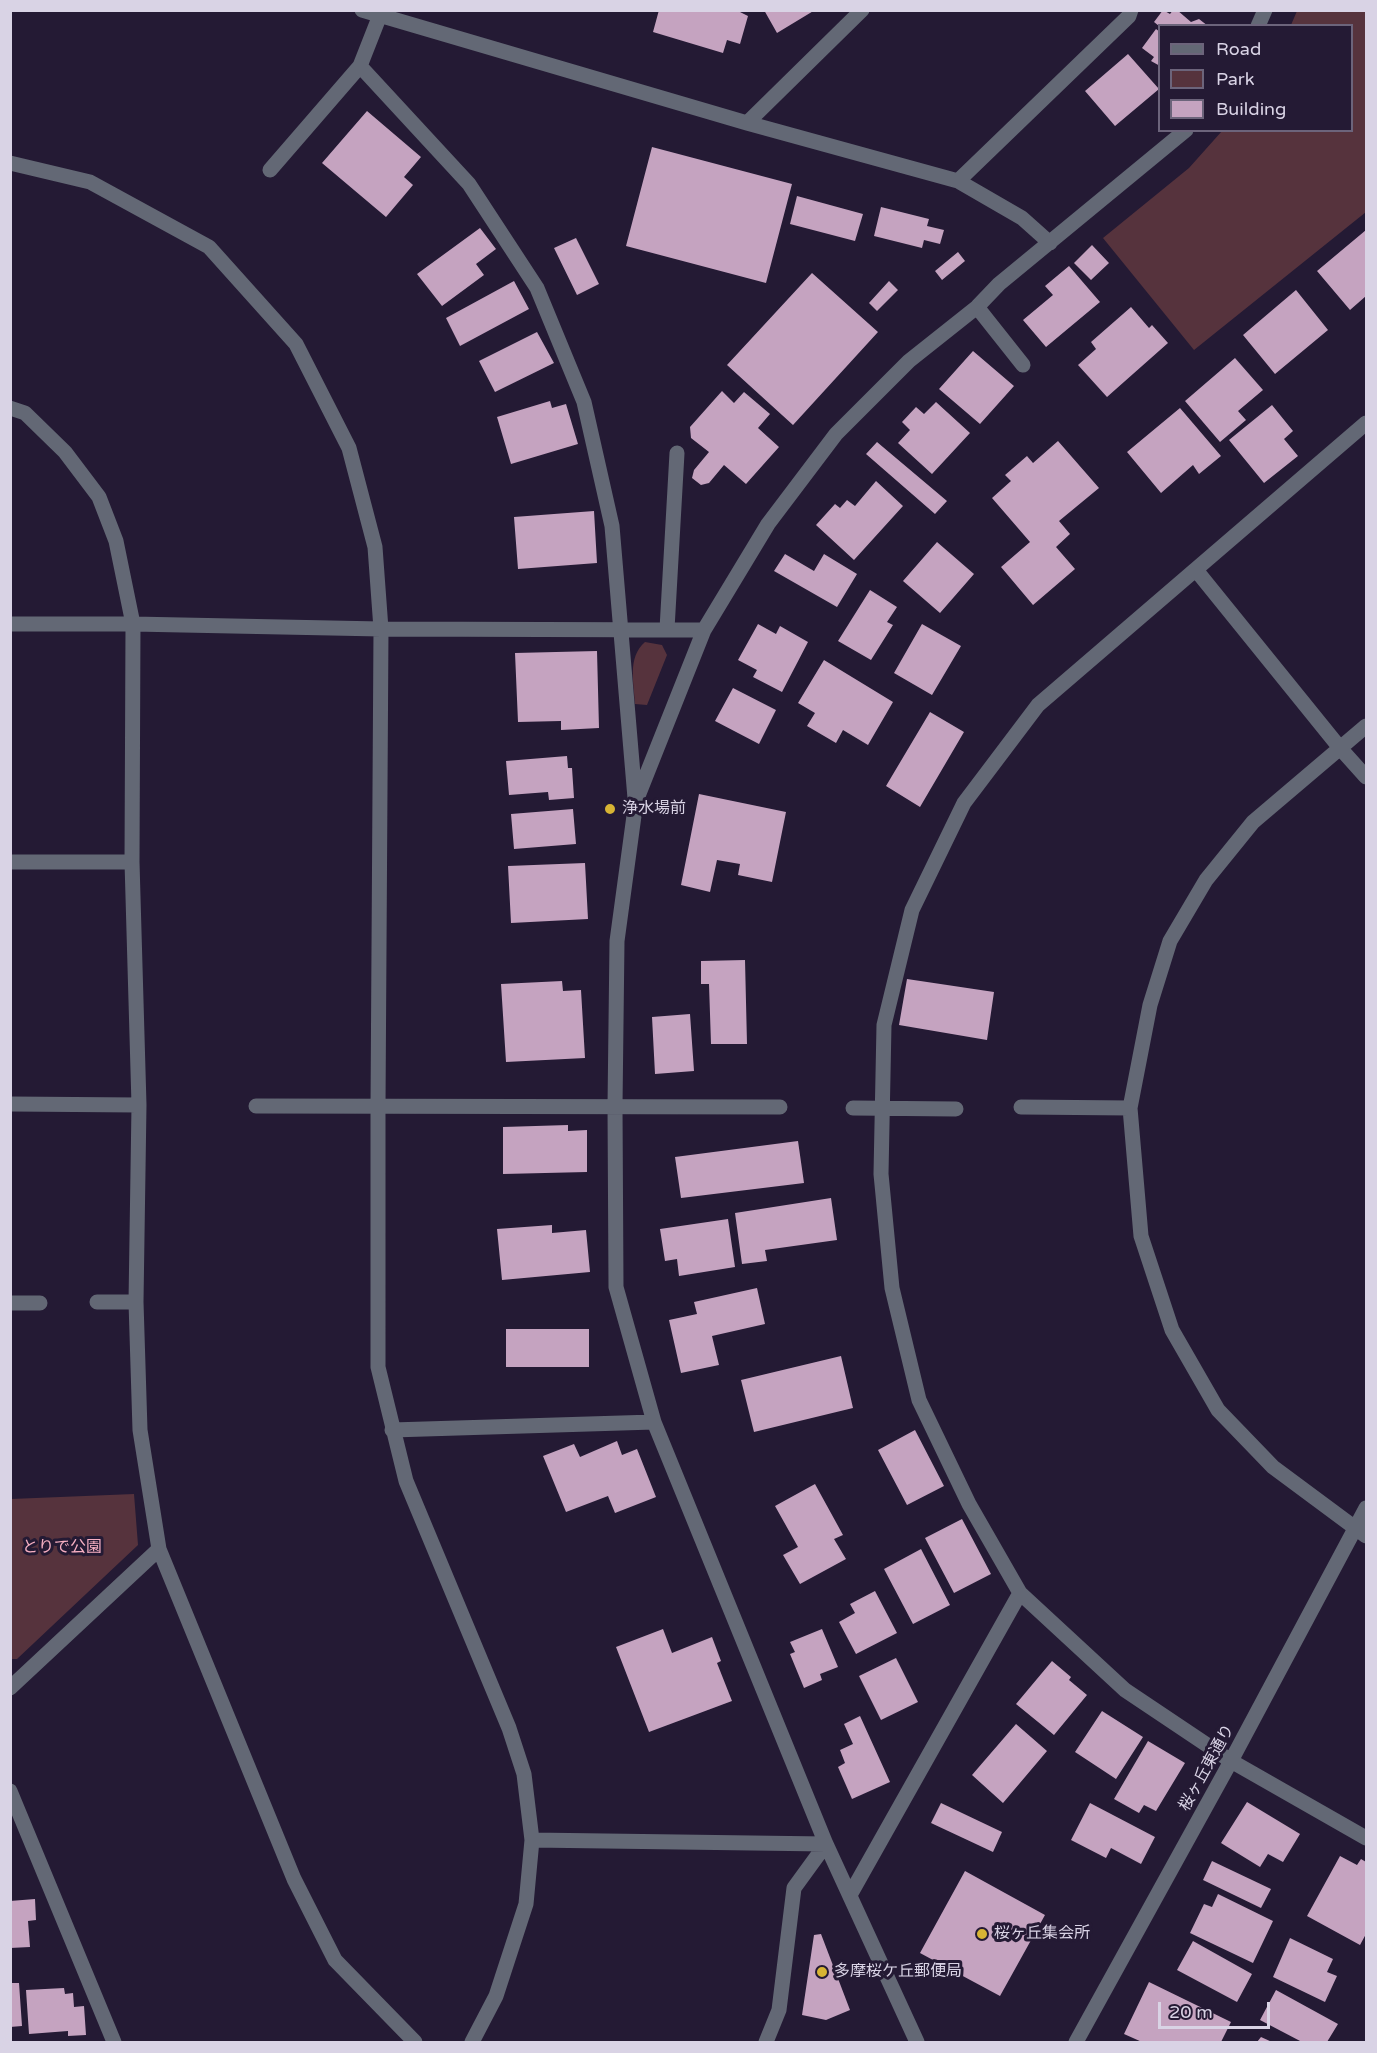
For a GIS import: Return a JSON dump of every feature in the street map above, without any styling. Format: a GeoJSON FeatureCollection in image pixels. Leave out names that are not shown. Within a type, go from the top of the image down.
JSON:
{"type":"FeatureCollection","features":[{"type":"Feature","properties":{"kind":"street"},"geometry":{"type":"LineString","coordinates":[[362,10],[382,13],[747,123],[958,181],[1022,218],[1050,243]]}},
{"type":"Feature","properties":{"kind":"street"},"geometry":{"type":"LineString","coordinates":[[747,123],[862,10]]}},
{"type":"Feature","properties":{"kind":"street"},"geometry":{"type":"LineString","coordinates":[[958,181],[1129,16],[1131,10]]}},
{"type":"Feature","properties":{"kind":"street"},"geometry":{"type":"LineString","coordinates":[[1259,24],[1265,10]]}},
{"type":"Feature","properties":{"kind":"street"},"geometry":{"type":"LineString","coordinates":[[270,170],[360,66],[382,13]]}},
{"type":"Feature","properties":{"kind":"street"},"geometry":{"type":"LineString","coordinates":[[360,66],[469,184],[537,288],[584,402],[612,526],[636,801],[616,941],[616,1287],[654,1422],[826,1844],[916,2043]]}},
{"type":"Feature","properties":{"kind":"street"},"geometry":{"type":"LineString","coordinates":[[636,801],[704,630],[768,524],[836,434],[909,361],[977,307],[999,284],[1184,132]]}},
{"type":"Feature","properties":{"kind":"street"},"geometry":{"type":"LineString","coordinates":[[10,163],[90,182],[209,247],[296,344],[350,448],[375,547],[381,629],[378,1367],[406,1481],[515,1746],[524,1774],[532,1840],[526,1904],[496,1996],[472,2043]]}},
{"type":"Feature","properties":{"kind":"street"},"geometry":{"type":"LineString","coordinates":[[977,307],[1023,365]]}},
{"type":"Feature","properties":{"kind":"street"},"geometry":{"type":"LineString","coordinates":[[10,408],[25,413],[65,452],[99,497],[116,541],[133,624],[132,862],[139,1105],[136,1302],[140,1430],[159,1549],[294,1879],[335,1960],[415,2043]]}},
{"type":"Feature","properties":{"kind":"street"},"geometry":{"type":"LineString","coordinates":[[1366,423],[1038,705],[964,803],[912,910],[884,1025],[881,1174],[892,1288],[919,1400],[969,1504],[1020,1593],[1125,1690],[1231,1761],[1366,1838]]}},
{"type":"Feature","properties":{"kind":"street"},"geometry":{"type":"LineString","coordinates":[[667,629],[677,453]]}},
{"type":"Feature","properties":{"kind":"street"},"geometry":{"type":"LineString","coordinates":[[1196,570],[1366,777]]}},
{"type":"Feature","properties":{"kind":"street"},"geometry":{"type":"LineString","coordinates":[[10,624],[704,630]]}},
{"type":"Feature","properties":{"kind":"street"},"geometry":{"type":"LineString","coordinates":[[1361,1533],[1273,1467],[1218,1410],[1172,1330],[1141,1236],[1130,1108],[1150,1005],[1170,941],[1206,880],[1253,822],[1366,726]]}},
{"type":"Feature","properties":{"kind":"street"},"geometry":{"type":"LineString","coordinates":[[10,862],[132,862]]}},
{"type":"Feature","properties":{"kind":"street"},"geometry":{"type":"LineString","coordinates":[[10,1104],[139,1105]]}},
{"type":"Feature","properties":{"kind":"street"},"geometry":{"type":"LineString","coordinates":[[256,1106],[780,1107]]}},
{"type":"Feature","properties":{"kind":"street"},"geometry":{"type":"LineString","coordinates":[[1021,1107],[1130,1108]]}},
{"type":"Feature","properties":{"kind":"street"},"geometry":{"type":"LineString","coordinates":[[853,1108],[956,1109]]}},
{"type":"Feature","properties":{"kind":"street"},"geometry":{"type":"LineString","coordinates":[[97,1302],[136,1302]]}},
{"type":"Feature","properties":{"kind":"street"},"geometry":{"type":"LineString","coordinates":[[10,1303],[40,1303]]}},
{"type":"Feature","properties":{"kind":"street"},"geometry":{"type":"LineString","coordinates":[[392,1430],[654,1422]]}},
{"type":"Feature","properties":{"kind":"street","name":"桜ヶ丘東通り"},"geometry":{"type":"LineString","coordinates":[[1076,2043],[1231,1761],[1361,1533],[1366,1508]]}},
{"type":"Feature","properties":{"kind":"street"},"geometry":{"type":"LineString","coordinates":[[10,1688],[159,1549]]}},
{"type":"Feature","properties":{"kind":"street"},"geometry":{"type":"LineString","coordinates":[[850,1895],[1020,1593]]}},
{"type":"Feature","properties":{"kind":"street"},"geometry":{"type":"LineString","coordinates":[[10,1791],[114,2043]]}},
{"type":"Feature","properties":{"kind":"street"},"geometry":{"type":"LineString","coordinates":[[532,1840],[826,1844]]}},
{"type":"Feature","properties":{"kind":"street"},"geometry":{"type":"LineString","coordinates":[[766,2043],[778,2010],[794,1888],[826,1844]]}},
{"type":"Feature","properties":{"kind":"green space"},"geometry":{"type":"Polygon","coordinates":[[[1297,11],[1366,11],[1366,212],[1194,350],[1103,238],[1189,168],[1221,132],[1353,132],[1353,24],[1291,24],[1297,11]]]}},
{"type":"Feature","properties":{"kind":"green space"},"geometry":{"type":"Polygon","coordinates":[[[645,642],[662,645],[667,655],[647,705],[635,704],[633,679],[636,655],[645,642]]]}},
{"type":"Feature","properties":{"kind":"green space","name":"とりで公園"},"geometry":{"type":"Polygon","coordinates":[[[134,1494],[138,1545],[17,1659],[11,1659],[11,1499],[134,1494]]]}},
{"type":"Feature","properties":{"kind":"building"},"geometry":{"type":"Polygon","coordinates":[[[659,10],[736,10],[748,16],[740,44],[727,40],[723,53],[653,32],[659,10]]]}},
{"type":"Feature","properties":{"kind":"building"},"geometry":{"type":"Polygon","coordinates":[[[764,10],[815,10],[777,33],[764,10]]]}},
{"type":"Feature","properties":{"kind":"building"},"geometry":{"type":"Polygon","coordinates":[[[1163,10],[1170,14],[1173,10],[1177,10],[1191,22],[1199,19],[1205,24],[1158,25],[1154,22],[1163,10]]]}},
{"type":"Feature","properties":{"kind":"building"},"geometry":{"type":"Polygon","coordinates":[[[1156,29],[1158,30],[1158,65],[1151,61],[1154,57],[1142,48],[1156,29]]]}},
{"type":"Feature","properties":{"kind":"building"},"geometry":{"type":"Polygon","coordinates":[[[1128,54],[1158,88],[1115,126],[1085,91],[1128,54]]]}},
{"type":"Feature","properties":{"kind":"building"},"geometry":{"type":"Polygon","coordinates":[[[367,111],[421,157],[404,177],[413,185],[386,217],[322,163],[367,111]]]}},
{"type":"Feature","properties":{"kind":"building"},"geometry":{"type":"Polygon","coordinates":[[[652,147],[792,184],[766,283],[626,246],[652,147]]]}},
{"type":"Feature","properties":{"kind":"building"},"geometry":{"type":"Polygon","coordinates":[[[797,196],[863,214],[855,241],[790,224],[797,196]]]}},
{"type":"Feature","properties":{"kind":"building"},"geometry":{"type":"Polygon","coordinates":[[[881,207],[929,219],[927,226],[944,230],[940,244],[924,240],[922,248],[874,236],[881,207]]]}},
{"type":"Feature","properties":{"kind":"building"},"geometry":{"type":"Polygon","coordinates":[[[480,228],[496,249],[476,264],[484,275],[442,306],[417,274],[480,228]]]}},
{"type":"Feature","properties":{"kind":"building"},"geometry":{"type":"Polygon","coordinates":[[[1366,230],[1366,296],[1350,310],[1317,271],[1366,230]]]}},
{"type":"Feature","properties":{"kind":"building"},"geometry":{"type":"Polygon","coordinates":[[[576,238],[599,284],[577,295],[554,248],[576,238]]]}},
{"type":"Feature","properties":{"kind":"building"},"geometry":{"type":"Polygon","coordinates":[[[1092,245],[1109,263],[1091,280],[1074,263],[1092,245]]]}},
{"type":"Feature","properties":{"kind":"building"},"geometry":{"type":"Polygon","coordinates":[[[958,252],[965,261],[942,280],[935,271],[958,252]]]}},
{"type":"Feature","properties":{"kind":"building"},"geometry":{"type":"Polygon","coordinates":[[[1069,266],[1100,302],[1046,347],[1023,320],[1053,295],[1045,286],[1069,266]]]}},
{"type":"Feature","properties":{"kind":"building"},"geometry":{"type":"Polygon","coordinates":[[[812,273],[878,332],[793,425],[727,365],[812,273]]]}},
{"type":"Feature","properties":{"kind":"building"},"geometry":{"type":"Polygon","coordinates":[[[514,281],[529,309],[460,346],[446,318],[514,281]]]}},
{"type":"Feature","properties":{"kind":"building"},"geometry":{"type":"Polygon","coordinates":[[[889,281],[898,290],[877,311],[869,303],[889,281]]]}},
{"type":"Feature","properties":{"kind":"building"},"geometry":{"type":"Polygon","coordinates":[[[1296,290],[1328,330],[1275,374],[1243,335],[1296,290]]]}},
{"type":"Feature","properties":{"kind":"building"},"geometry":{"type":"Polygon","coordinates":[[[1131,307],[1149,328],[1152,325],[1168,343],[1107,397],[1078,365],[1096,349],[1091,342],[1131,307]]]}},
{"type":"Feature","properties":{"kind":"building"},"geometry":{"type":"Polygon","coordinates":[[[537,332],[554,363],[495,392],[479,361],[537,332]]]}},
{"type":"Feature","properties":{"kind":"building"},"geometry":{"type":"Polygon","coordinates":[[[973,351],[1014,386],[980,424],[939,389],[973,351]]]}},
{"type":"Feature","properties":{"kind":"building"},"geometry":{"type":"Polygon","coordinates":[[[1235,358],[1263,390],[1238,411],[1246,420],[1220,442],[1185,401],[1235,358]]]}},
{"type":"Feature","properties":{"kind":"building"},"geometry":{"type":"Polygon","coordinates":[[[722,391],[734,403],[744,392],[770,414],[758,428],[779,447],[746,484],[724,465],[709,483],[701,485],[692,478],[694,470],[709,452],[691,438],[690,427],[722,391]]]}},
{"type":"Feature","properties":{"kind":"building"},"geometry":{"type":"Polygon","coordinates":[[[550,401],[552,408],[566,404],[578,444],[511,464],[497,417],[550,401]]]}},
{"type":"Feature","properties":{"kind":"building"},"geometry":{"type":"Polygon","coordinates":[[[936,402],[970,433],[932,474],[898,443],[910,430],[902,422],[916,407],[924,414],[936,402]]]}},
{"type":"Feature","properties":{"kind":"building"},"geometry":{"type":"Polygon","coordinates":[[[1272,405],[1293,431],[1284,439],[1298,456],[1264,483],[1229,440],[1272,405]]]}},
{"type":"Feature","properties":{"kind":"building"},"geometry":{"type":"Polygon","coordinates":[[[1180,408],[1221,456],[1199,474],[1193,465],[1161,493],[1127,452],[1180,408]]]}},
{"type":"Feature","properties":{"kind":"building"},"geometry":{"type":"Polygon","coordinates":[[[1058,441],[1099,488],[1059,521],[1070,534],[1056,547],[1075,569],[1033,605],[1001,567],[1030,542],[992,498],[1011,481],[1005,475],[1027,456],[1033,463],[1058,441]]]}},
{"type":"Feature","properties":{"kind":"building"},"geometry":{"type":"Polygon","coordinates":[[[877,442],[947,501],[935,514],[866,454],[877,442]]]}},
{"type":"Feature","properties":{"kind":"building"},"geometry":{"type":"Polygon","coordinates":[[[876,481],[903,506],[854,560],[816,525],[835,504],[840,508],[847,500],[855,506],[876,481]]]}},
{"type":"Feature","properties":{"kind":"building"},"geometry":{"type":"Polygon","coordinates":[[[594,511],[597,563],[518,569],[514,517],[594,511]]]}},
{"type":"Feature","properties":{"kind":"building"},"geometry":{"type":"Polygon","coordinates":[[[937,542],[974,574],[940,613],[903,581],[937,542]]]}},
{"type":"Feature","properties":{"kind":"building"},"geometry":{"type":"Polygon","coordinates":[[[785,554],[814,571],[824,554],[857,574],[837,607],[774,571],[785,554]]]}},
{"type":"Feature","properties":{"kind":"building"},"geometry":{"type":"Polygon","coordinates":[[[870,590],[897,607],[887,622],[893,625],[871,660],[838,641],[870,590]]]}},
{"type":"Feature","properties":{"kind":"building"},"geometry":{"type":"Polygon","coordinates":[[[758,624],[776,634],[780,626],[808,642],[782,692],[753,677],[757,670],[738,660],[758,624]]]}},
{"type":"Feature","properties":{"kind":"building"},"geometry":{"type":"Polygon","coordinates":[[[922,624],[961,646],[932,695],[894,673],[922,624]]]}},
{"type":"Feature","properties":{"kind":"building"},"geometry":{"type":"Polygon","coordinates":[[[597,651],[599,728],[561,730],[561,721],[518,722],[515,653],[597,651]]]}},
{"type":"Feature","properties":{"kind":"building"},"geometry":{"type":"Polygon","coordinates":[[[824,660],[893,702],[868,745],[843,730],[836,743],[807,726],[815,713],[798,703],[824,660]]]}},
{"type":"Feature","properties":{"kind":"building"},"geometry":{"type":"Polygon","coordinates":[[[733,688],[776,710],[759,744],[715,721],[733,688]]]}},
{"type":"Feature","properties":{"kind":"building"},"geometry":{"type":"Polygon","coordinates":[[[930,712],[964,732],[920,807],[886,786],[930,712]]]}},
{"type":"Feature","properties":{"kind":"building"},"geometry":{"type":"Polygon","coordinates":[[[567,756],[568,768],[572,768],[574,798],[549,800],[548,792],[509,795],[506,761],[567,756]]]}},
{"type":"Feature","properties":{"kind":"building"},"geometry":{"type":"Polygon","coordinates":[[[699,794],[786,812],[772,882],[738,875],[740,864],[717,860],[710,892],[681,885],[699,794]]]}},
{"type":"Feature","properties":{"kind":"building"},"geometry":{"type":"Polygon","coordinates":[[[573,809],[576,844],[514,849],[511,814],[573,809]]]}},
{"type":"Feature","properties":{"kind":"building"},"geometry":{"type":"Polygon","coordinates":[[[585,863],[588,919],[511,923],[508,866],[585,863]]]}},
{"type":"Feature","properties":{"kind":"building"},"geometry":{"type":"Polygon","coordinates":[[[745,960],[747,1044],[711,1044],[709,984],[701,984],[701,961],[745,960]]]}},
{"type":"Feature","properties":{"kind":"building"},"geometry":{"type":"Polygon","coordinates":[[[907,979],[994,992],[987,1040],[899,1025],[907,979]]]}},
{"type":"Feature","properties":{"kind":"building"},"geometry":{"type":"Polygon","coordinates":[[[562,981],[563,991],[581,990],[585,1058],[506,1062],[501,984],[562,981]]]}},
{"type":"Feature","properties":{"kind":"building"},"geometry":{"type":"Polygon","coordinates":[[[690,1014],[694,1071],[655,1074],[652,1017],[690,1014]]]}},
{"type":"Feature","properties":{"kind":"building"},"geometry":{"type":"Polygon","coordinates":[[[568,1125],[568,1131],[587,1130],[587,1172],[503,1174],[503,1127],[568,1125]]]}},
{"type":"Feature","properties":{"kind":"building"},"geometry":{"type":"Polygon","coordinates":[[[798,1141],[804,1183],[681,1198],[675,1157],[798,1141]]]}},
{"type":"Feature","properties":{"kind":"building"},"geometry":{"type":"Polygon","coordinates":[[[831,1198],[837,1240],[765,1250],[767,1261],[742,1264],[735,1213],[831,1198]]]}},
{"type":"Feature","properties":{"kind":"building"},"geometry":{"type":"Polygon","coordinates":[[[728,1219],[735,1267],[679,1276],[677,1259],[665,1261],[660,1229],[728,1219]]]}},
{"type":"Feature","properties":{"kind":"building"},"geometry":{"type":"Polygon","coordinates":[[[552,1225],[552,1233],[586,1230],[590,1272],[502,1280],[497,1229],[552,1225]]]}},
{"type":"Feature","properties":{"kind":"building"},"geometry":{"type":"Polygon","coordinates":[[[757,1288],[765,1324],[712,1336],[719,1365],[681,1373],[669,1320],[697,1314],[694,1302],[757,1288]]]}},
{"type":"Feature","properties":{"kind":"building"},"geometry":{"type":"Polygon","coordinates":[[[506,1329],[589,1329],[589,1367],[506,1367],[506,1329]]]}},
{"type":"Feature","properties":{"kind":"building"},"geometry":{"type":"Polygon","coordinates":[[[841,1356],[853,1408],[754,1432],[741,1380],[841,1356]]]}},
{"type":"Feature","properties":{"kind":"building"},"geometry":{"type":"Polygon","coordinates":[[[915,1430],[944,1486],[907,1505],[878,1450],[915,1430]]]}},
{"type":"Feature","properties":{"kind":"building"},"geometry":{"type":"Polygon","coordinates":[[[617,1441],[622,1455],[637,1449],[656,1497],[615,1513],[608,1496],[566,1512],[543,1456],[574,1444],[580,1457],[617,1441]]]}},
{"type":"Feature","properties":{"kind":"building"},"geometry":{"type":"Polygon","coordinates":[[[815,1484],[843,1535],[834,1539],[846,1559],[800,1584],[783,1555],[798,1547],[775,1506],[815,1484]]]}},
{"type":"Feature","properties":{"kind":"building"},"geometry":{"type":"Polygon","coordinates":[[[962,1519],[991,1574],[954,1593],[925,1538],[962,1519]]]}},
{"type":"Feature","properties":{"kind":"building"},"geometry":{"type":"Polygon","coordinates":[[[921,1549],[950,1605],[913,1624],[884,1569],[921,1549]]]}},
{"type":"Feature","properties":{"kind":"building"},"geometry":{"type":"Polygon","coordinates":[[[875,1591],[897,1633],[856,1654],[839,1622],[855,1613],[850,1604],[875,1591]]]}},
{"type":"Feature","properties":{"kind":"building"},"geometry":{"type":"Polygon","coordinates":[[[663,1629],[672,1653],[712,1637],[721,1661],[717,1663],[732,1701],[649,1732],[616,1647],[663,1629]]]}},
{"type":"Feature","properties":{"kind":"building"},"geometry":{"type":"Polygon","coordinates":[[[822,1629],[838,1667],[820,1674],[822,1680],[804,1688],[790,1654],[795,1652],[790,1642],[822,1629]]]}},
{"type":"Feature","properties":{"kind":"building"},"geometry":{"type":"Polygon","coordinates":[[[896,1658],[918,1702],[881,1720],[859,1676],[896,1658]]]}},
{"type":"Feature","properties":{"kind":"building"},"geometry":{"type":"Polygon","coordinates":[[[1052,1661],[1087,1695],[1054,1735],[1016,1704],[1052,1661]]]}},
{"type":"Feature","properties":{"kind":"building"},"geometry":{"type":"Polygon","coordinates":[[[1102,1711],[1143,1737],[1116,1779],[1075,1752],[1102,1711]]]}},
{"type":"Feature","properties":{"kind":"building"},"geometry":{"type":"Polygon","coordinates":[[[860,1716],[890,1782],[852,1799],[838,1767],[845,1763],[840,1750],[853,1744],[844,1724],[860,1716]]]}},
{"type":"Feature","properties":{"kind":"building"},"geometry":{"type":"Polygon","coordinates":[[[1016,1724],[1047,1751],[1003,1803],[972,1775],[1016,1724]]]}},
{"type":"Feature","properties":{"kind":"building"},"geometry":{"type":"Polygon","coordinates":[[[1148,1741],[1185,1763],[1156,1811],[1144,1805],[1139,1813],[1114,1799],[1148,1741]]]}},
{"type":"Feature","properties":{"kind":"building"},"geometry":{"type":"Polygon","coordinates":[[[1247,1802],[1300,1834],[1283,1862],[1268,1854],[1260,1867],[1221,1843],[1247,1802]]]}},
{"type":"Feature","properties":{"kind":"building"},"geometry":{"type":"Polygon","coordinates":[[[941,1803],[1002,1832],[993,1852],[931,1823],[941,1803]]]}},
{"type":"Feature","properties":{"kind":"building"},"geometry":{"type":"Polygon","coordinates":[[[1090,1803],[1155,1837],[1141,1864],[1111,1848],[1106,1858],[1071,1840],[1090,1803]]]}},
{"type":"Feature","properties":{"kind":"building"},"geometry":{"type":"Polygon","coordinates":[[[1340,1856],[1357,1865],[1361,1859],[1366,1862],[1366,1934],[1360,1945],[1307,1916],[1340,1856]]]}},
{"type":"Feature","properties":{"kind":"building"},"geometry":{"type":"Polygon","coordinates":[[[1212,1861],[1271,1889],[1261,1908],[1203,1880],[1212,1861]]]}},
{"type":"Feature","properties":{"kind":"building","name":"桜ヶ丘集会所"},"geometry":{"type":"Polygon","coordinates":[[[965,1871],[1045,1915],[1000,1996],[920,1953],[965,1871]]]}},
{"type":"Feature","properties":{"kind":"building"},"geometry":{"type":"Polygon","coordinates":[[[1218,1894],[1273,1921],[1253,1963],[1190,1933],[1204,1904],[1212,1907],[1218,1894]]]}},
{"type":"Feature","properties":{"kind":"building"},"geometry":{"type":"Polygon","coordinates":[[[35,1899],[36,1920],[28,1921],[30,1947],[10,1948],[10,1901],[35,1899]]]}},
{"type":"Feature","properties":{"kind":"building","name":"多摩桜ケ丘郵便局"},"geometry":{"type":"Polygon","coordinates":[[[821,1934],[850,2010],[826,2020],[802,2015],[814,1935],[821,1934]]]}},
{"type":"Feature","properties":{"kind":"building"},"geometry":{"type":"Polygon","coordinates":[[[1290,1938],[1333,1959],[1327,1972],[1337,1976],[1325,2002],[1273,1977],[1290,1938]]]}},
{"type":"Feature","properties":{"kind":"building"},"geometry":{"type":"Polygon","coordinates":[[[1193,1941],[1252,1974],[1237,2002],[1177,1970],[1193,1941]]]}},
{"type":"Feature","properties":{"kind":"building"},"geometry":{"type":"Polygon","coordinates":[[[1149,1982],[1231,2022],[1221,2042],[1142,2042],[1124,2034],[1149,1982]]]}},
{"type":"Feature","properties":{"kind":"building"},"geometry":{"type":"Polygon","coordinates":[[[10,1983],[19,1983],[22,2026],[10,2027],[10,1983]]]}},
{"type":"Feature","properties":{"kind":"building"},"geometry":{"type":"Polygon","coordinates":[[[64,1988],[65,1994],[73,1993],[74,2007],[84,2006],[86,2035],[68,2036],[68,2031],[29,2034],[26,1990],[64,1988]]]}},
{"type":"Feature","properties":{"kind":"building"},"geometry":{"type":"Polygon","coordinates":[[[1276,1990],[1338,2024],[1327,2042],[1302,2042],[1260,2020],[1276,1990]]]}},
{"type":"Feature","properties":{"kind":"building"},"geometry":{"type":"Polygon","coordinates":[[[1261,2037],[1272,2042],[1257,2042],[1261,2037]]]}},
{"type":"Feature","properties":{"kind":"place","name":"浄水場前"},"geometry":{"type":"Point","coordinates":[610,809]}},
{"type":"Feature","properties":{"kind":"place","name":"桜ヶ丘集会所"},"geometry":{"type":"Point","coordinates":[982,1934]}},
{"type":"Feature","properties":{"kind":"place","name":"多摩桜ケ丘郵便局"},"geometry":{"type":"Point","coordinates":[822,1972]}}]}
